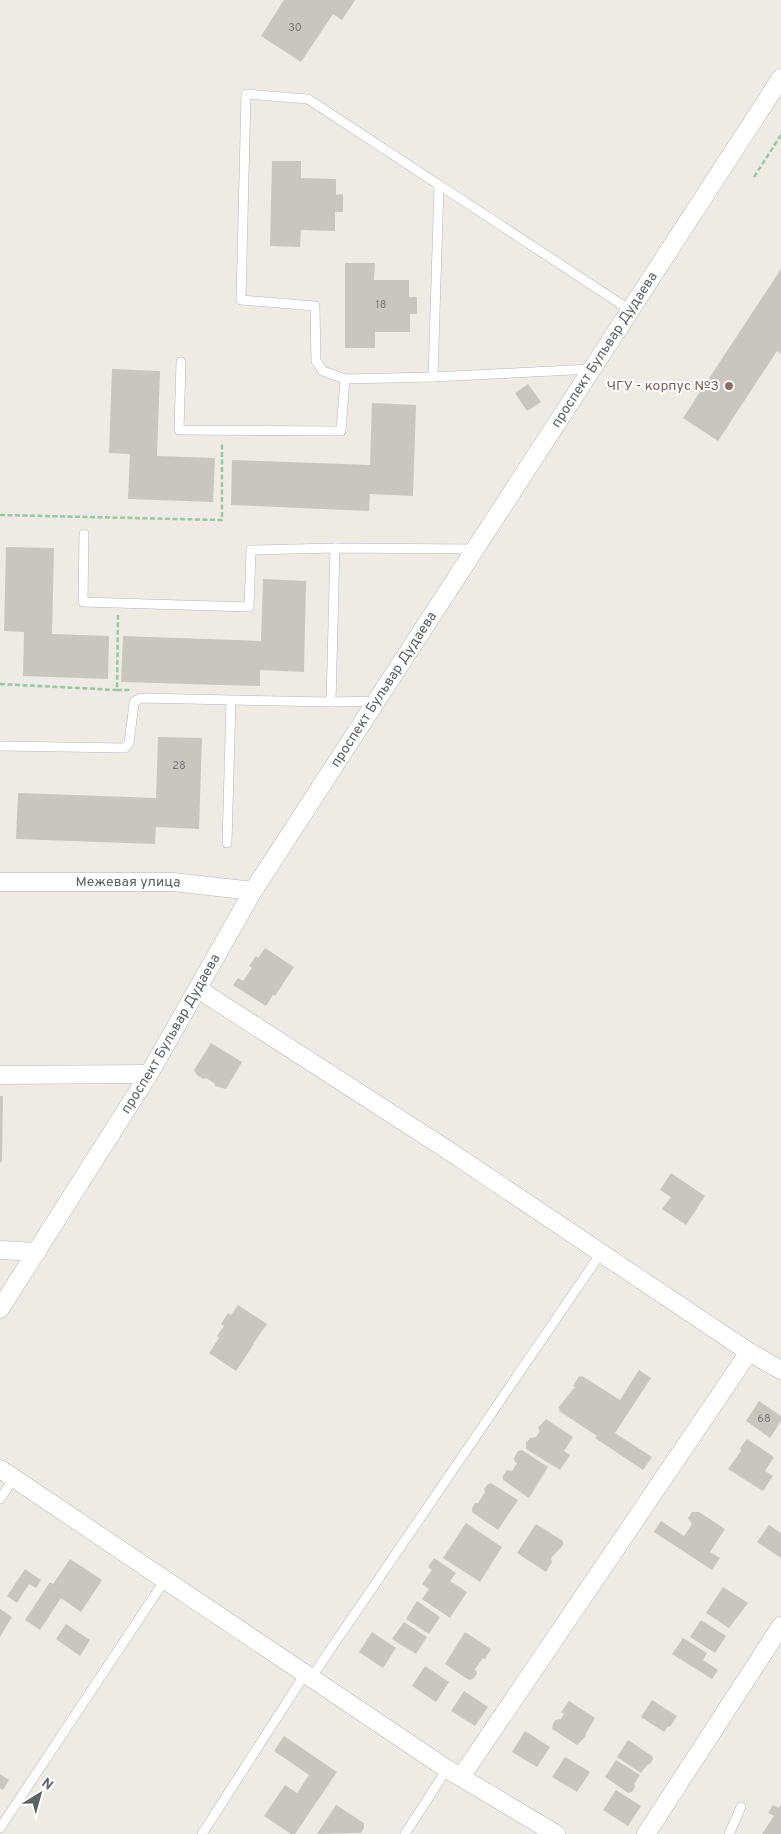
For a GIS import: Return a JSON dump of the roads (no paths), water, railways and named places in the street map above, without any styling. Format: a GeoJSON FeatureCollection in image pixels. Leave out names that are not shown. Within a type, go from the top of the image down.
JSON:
{"type":"FeatureCollection","features":[{"type":"Feature","properties":{"kind":"street","name":"проспект Бульвар Дудаева"},"geometry":{"type":"LineString","coordinates":[[0,1309],[149,1074],[253,891],[781,78]]}},
{"type":"Feature","properties":{"kind":"street","name":"Межевая улица"},"geometry":{"type":"LineString","coordinates":[[0,882],[173,882],[253,891]]}},
{"type":"Feature","properties":{"kind":"street"},"geometry":{"type":"LineString","coordinates":[[198,989],[421,1133],[749,1352],[781,1370]]}},
{"type":"Feature","properties":{"kind":"street"},"geometry":{"type":"LineString","coordinates":[[0,1075],[149,1074]]}},
{"type":"Feature","properties":{"kind":"street"},"geometry":{"type":"LineString","coordinates":[[0,1250],[36,1252]]}},
{"type":"Feature","properties":{"kind":"street"},"geometry":{"type":"LineString","coordinates":[[454,1774],[648,1504],[749,1352]]}},
{"type":"Feature","properties":{"kind":"street"},"geometry":{"type":"LineString","coordinates":[[7,1474],[454,1774],[556,1834]]}},
{"type":"Feature","properties":{"kind":"street"},"geometry":{"type":"LineString","coordinates":[[646,1834],[781,1626]]}},
{"type":"Feature","properties":{"kind":"lane"},"geometry":{"type":"LineString","coordinates":[[592,368],[433,377],[345,379],[323,371],[316,361],[315,306],[241,300],[246,94],[308,99],[630,310]]}},
{"type":"Feature","properties":{"kind":"lane"},"geometry":{"type":"LineString","coordinates":[[433,377],[439,185]]}},
{"type":"Feature","properties":{"kind":"lane"},"geometry":{"type":"LineString","coordinates":[[181,362],[179,430],[341,431],[345,379]]}},
{"type":"Feature","properties":{"kind":"lane"},"geometry":{"type":"LineString","coordinates":[[84,534],[83,602],[249,606],[251,550],[335,548],[475,549]]}},
{"type":"Feature","properties":{"kind":"lane"},"geometry":{"type":"LineString","coordinates":[[331,702],[335,548]]}},
{"type":"Feature","properties":{"kind":"lane"},"geometry":{"type":"LineString","coordinates":[[0,746],[122,749],[128,746],[129,743],[134,704],[138,699],[376,701]]}},
{"type":"Feature","properties":{"kind":"lane"},"geometry":{"type":"LineString","coordinates":[[227,843],[231,700]]}},
{"type":"Feature","properties":{"kind":"lane"},"geometry":{"type":"LineString","coordinates":[[202,1834],[308,1676],[601,1254]]}},
{"type":"Feature","properties":{"kind":"lane"},"geometry":{"type":"LineString","coordinates":[[0,1499],[7,1474]]}},
{"type":"Feature","properties":{"kind":"lane"},"geometry":{"type":"LineString","coordinates":[[0,1828],[165,1580]]}},
{"type":"Feature","properties":{"kind":"lane"},"geometry":{"type":"LineString","coordinates":[[405,1834],[454,1774]]}},
{"type":"Feature","properties":{"kind":"lane"},"geometry":{"type":"LineString","coordinates":[[729,1834],[741,1807]]}},
{"type":"Feature","properties":{"kind":"place","name":"ЧГУ - корпус №3"},"geometry":{"type":"Point","coordinates":[729,386]}}]}
